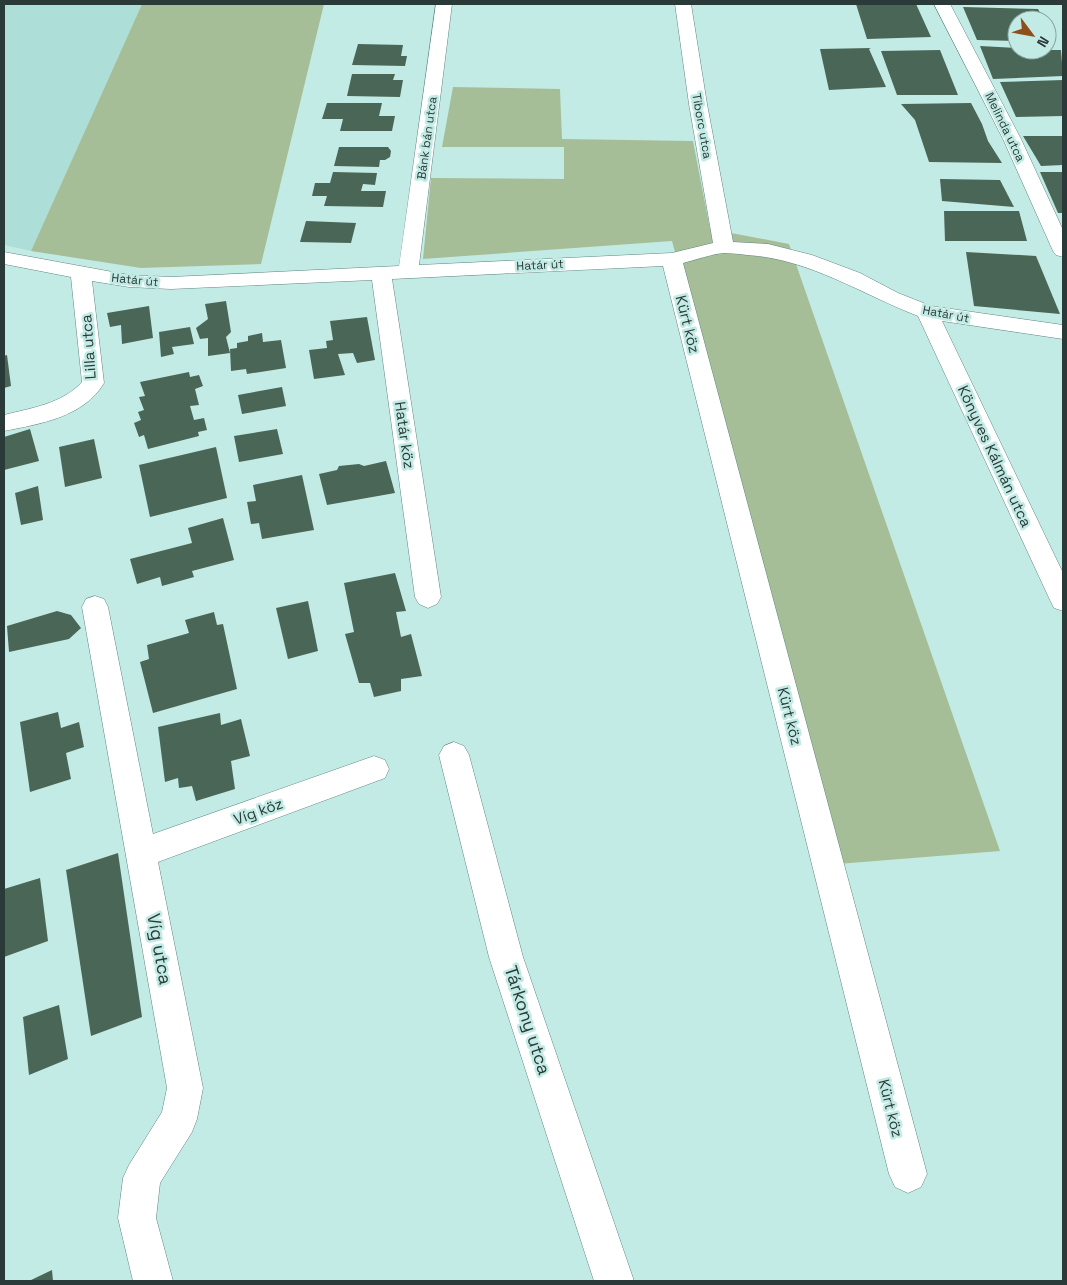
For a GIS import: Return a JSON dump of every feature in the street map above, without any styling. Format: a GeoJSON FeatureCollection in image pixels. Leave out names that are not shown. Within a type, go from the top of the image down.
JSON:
{"type":"FeatureCollection","features":[{"type":"Feature","properties":{"kind":"street","name":"Bánk bán utca"},"geometry":{"type":"LineString","coordinates":[[408,272],[444,4]]}},
{"type":"Feature","properties":{"kind":"street","name":"Tiborc utca"},"geometry":{"type":"LineString","coordinates":[[683,4],[698,104],[724,247]]}},
{"type":"Feature","properties":{"kind":"street","name":"Melinda utca"},"geometry":{"type":"LineString","coordinates":[[942,4],[1012,140],[1063,251]]}},
{"type":"Feature","properties":{"kind":"street","name":"Határ út"},"geometry":{"type":"LineString","coordinates":[[4,258],[129,281],[171,283],[672,259],[724,247],[768,250],[805,259],[853,278],[891,298],[927,312],[1063,332]]}},
{"type":"Feature","properties":{"kind":"street","name":"Kürt köz"},"geometry":{"type":"LineString","coordinates":[[672,259],[908,1174]]}},
{"type":"Feature","properties":{"kind":"street","name":"Lilla utca"},"geometry":{"type":"LineString","coordinates":[[4,423],[42,414],[73,403],[86,393],[93,383],[81,272]]}},
{"type":"Feature","properties":{"kind":"street","name":"Határ köz"},"geometry":{"type":"LineString","coordinates":[[381,272],[428,597]]}},
{"type":"Feature","properties":{"kind":"street","name":"Könyves Kálmán utca"},"geometry":{"type":"LineString","coordinates":[[927,312],[1063,600]]}},
{"type":"Feature","properties":{"kind":"street","name":"Víg utca"},"geometry":{"type":"LineString","coordinates":[[95,607],[185,1088],[179,1119],[142,1178],[137,1218],[153,1281]]}},
{"type":"Feature","properties":{"kind":"street","name":"Tárkony utca"},"geometry":{"type":"LineString","coordinates":[[454,755],[506,957],[614,1281]]}},
{"type":"Feature","properties":{"kind":"street","name":"Víg köz"},"geometry":{"type":"LineString","coordinates":[[142,854],[374,769]]}},
{"type":"Feature","properties":{"kind":"shaded area"},"geometry":{"type":"Polygon","coordinates":[[[4,4],[142,4],[31,251],[4,245],[4,4]]]}},
{"type":"Feature","properties":{"kind":"green space"},"geometry":{"type":"Polygon","coordinates":[[[142,4],[324,4],[261,264],[141,268],[31,251],[142,4]]]}},
{"type":"Feature","properties":{"kind":"green space"},"geometry":{"type":"Polygon","coordinates":[[[453,87],[560,89],[562,139],[693,141],[710,229],[789,244],[1000,851],[838,864],[672,241],[423,259],[431,178],[564,179],[564,147],[442,147],[453,87]]]}},
{"type":"Feature","properties":{"kind":"building"},"geometry":{"type":"Polygon","coordinates":[[[856,4],[916,4],[931,37],[867,39],[856,4]]]}},
{"type":"Feature","properties":{"kind":"building"},"geometry":{"type":"Polygon","coordinates":[[[963,7],[1039,10],[1007,10],[1007,41],[977,40],[963,7]]]}},
{"type":"Feature","properties":{"kind":"building"},"geometry":{"type":"Polygon","coordinates":[[[358,44],[403,45],[401,56],[407,56],[405,66],[352,65],[358,44]]]}},
{"type":"Feature","properties":{"kind":"building"},"geometry":{"type":"Polygon","coordinates":[[[980,46],[1007,47],[1007,60],[1057,60],[1057,50],[1061,50],[1063,76],[993,79],[980,46]]]}},
{"type":"Feature","properties":{"kind":"building"},"geometry":{"type":"Polygon","coordinates":[[[871,48],[869,49],[886,87],[829,90],[820,49],[871,48]]]}},
{"type":"Feature","properties":{"kind":"building"},"geometry":{"type":"Polygon","coordinates":[[[940,50],[958,95],[897,95],[881,51],[940,50]]]}},
{"type":"Feature","properties":{"kind":"building"},"geometry":{"type":"Polygon","coordinates":[[[352,74],[395,74],[393,80],[403,80],[400,97],[347,96],[352,74]]]}},
{"type":"Feature","properties":{"kind":"building"},"geometry":{"type":"Polygon","coordinates":[[[1063,80],[1063,116],[1016,117],[1000,82],[1063,80]]]}},
{"type":"Feature","properties":{"kind":"building"},"geometry":{"type":"Polygon","coordinates":[[[327,103],[382,103],[379,116],[395,116],[392,131],[340,131],[343,119],[322,119],[327,103]]]}},
{"type":"Feature","properties":{"kind":"building"},"geometry":{"type":"Polygon","coordinates":[[[971,103],[988,141],[1002,163],[929,162],[915,120],[901,104],[971,103]]]}},
{"type":"Feature","properties":{"kind":"building"},"geometry":{"type":"Polygon","coordinates":[[[1023,136],[1063,136],[1063,165],[1041,166],[1023,136]]]}},
{"type":"Feature","properties":{"kind":"building"},"geometry":{"type":"Polygon","coordinates":[[[339,147],[388,147],[391,151],[390,157],[380,160],[379,167],[334,166],[339,147]]]}},
{"type":"Feature","properties":{"kind":"building"},"geometry":{"type":"Polygon","coordinates":[[[333,172],[377,173],[375,185],[363,184],[361,191],[386,191],[383,207],[324,206],[327,196],[312,196],[315,183],[330,183],[333,172]]]}},
{"type":"Feature","properties":{"kind":"building"},"geometry":{"type":"Polygon","coordinates":[[[1040,172],[1063,172],[1063,213],[1058,213],[1040,172]]]}},
{"type":"Feature","properties":{"kind":"building"},"geometry":{"type":"Polygon","coordinates":[[[940,179],[1000,180],[1014,207],[942,201],[940,179]]]}},
{"type":"Feature","properties":{"kind":"building"},"geometry":{"type":"Polygon","coordinates":[[[944,211],[1019,211],[1027,241],[945,241],[944,211]]]}},
{"type":"Feature","properties":{"kind":"building"},"geometry":{"type":"Polygon","coordinates":[[[306,221],[356,223],[351,243],[300,242],[306,221]]]}},
{"type":"Feature","properties":{"kind":"building"},"geometry":{"type":"Polygon","coordinates":[[[966,252],[1036,256],[1060,314],[974,306],[966,252]]]}},
{"type":"Feature","properties":{"kind":"building"},"geometry":{"type":"Polygon","coordinates":[[[226,301],[231,332],[226,337],[230,353],[208,356],[208,338],[200,339],[196,328],[208,319],[205,304],[226,301]]]}},
{"type":"Feature","properties":{"kind":"building"},"geometry":{"type":"Polygon","coordinates":[[[149,306],[153,338],[122,344],[121,325],[110,327],[107,313],[149,306]]]}},
{"type":"Feature","properties":{"kind":"building"},"geometry":{"type":"Polygon","coordinates":[[[367,317],[375,360],[357,363],[353,353],[338,354],[345,375],[314,379],[309,350],[327,348],[326,341],[333,340],[330,321],[367,317]]]}},
{"type":"Feature","properties":{"kind":"building"},"geometry":{"type":"Polygon","coordinates":[[[190,327],[194,344],[172,347],[174,354],[161,357],[159,332],[190,327]]]}},
{"type":"Feature","properties":{"kind":"building"},"geometry":{"type":"Polygon","coordinates":[[[262,333],[263,342],[281,340],[286,368],[247,374],[246,369],[231,371],[230,349],[237,348],[237,343],[248,341],[248,336],[262,333]]]}},
{"type":"Feature","properties":{"kind":"building"},"geometry":{"type":"Polygon","coordinates":[[[7,355],[11,386],[4,388],[4,356],[7,355]]]}},
{"type":"Feature","properties":{"kind":"building"},"geometry":{"type":"Polygon","coordinates":[[[189,372],[190,377],[199,375],[203,386],[195,389],[199,405],[190,406],[194,420],[204,418],[207,430],[198,432],[199,436],[148,449],[144,435],[139,437],[134,423],[141,420],[138,412],[144,410],[139,397],[145,396],[140,382],[189,372]]]}},
{"type":"Feature","properties":{"kind":"building"},"geometry":{"type":"Polygon","coordinates":[[[282,387],[286,406],[242,414],[238,395],[282,387]]]}},
{"type":"Feature","properties":{"kind":"building"},"geometry":{"type":"Polygon","coordinates":[[[30,429],[39,461],[4,470],[4,437],[30,429]]]}},
{"type":"Feature","properties":{"kind":"building"},"geometry":{"type":"Polygon","coordinates":[[[277,429],[283,454],[239,462],[234,436],[277,429]]]}},
{"type":"Feature","properties":{"kind":"building"},"geometry":{"type":"Polygon","coordinates":[[[94,439],[102,478],[65,487],[59,447],[94,439]]]}},
{"type":"Feature","properties":{"kind":"building"},"geometry":{"type":"Polygon","coordinates":[[[216,447],[227,498],[150,517],[139,465],[216,447]]]}},
{"type":"Feature","properties":{"kind":"building"},"geometry":{"type":"Polygon","coordinates":[[[386,461],[395,493],[327,505],[319,474],[337,470],[339,466],[359,464],[364,466],[386,461]]]}},
{"type":"Feature","properties":{"kind":"building"},"geometry":{"type":"Polygon","coordinates":[[[302,475],[314,530],[262,539],[259,523],[251,524],[247,502],[256,501],[253,485],[302,475]]]}},
{"type":"Feature","properties":{"kind":"building"},"geometry":{"type":"Polygon","coordinates":[[[38,486],[43,520],[21,525],[15,493],[38,486]]]}},
{"type":"Feature","properties":{"kind":"building"},"geometry":{"type":"Polygon","coordinates":[[[223,518],[234,560],[192,571],[194,577],[162,586],[160,577],[137,584],[130,559],[192,543],[188,528],[223,518]]]}},
{"type":"Feature","properties":{"kind":"building"},"geometry":{"type":"Polygon","coordinates":[[[395,573],[406,611],[396,612],[401,637],[411,634],[422,676],[401,679],[401,691],[374,697],[370,683],[359,683],[345,634],[354,632],[344,583],[395,573]]]}},
{"type":"Feature","properties":{"kind":"building"},"geometry":{"type":"Polygon","coordinates":[[[308,601],[318,651],[288,659],[276,608],[308,601]]]}},
{"type":"Feature","properties":{"kind":"building"},"geometry":{"type":"Polygon","coordinates":[[[57,611],[71,615],[81,628],[69,639],[9,652],[7,626],[57,611]]]}},
{"type":"Feature","properties":{"kind":"building"},"geometry":{"type":"Polygon","coordinates":[[[214,612],[217,625],[223,624],[237,689],[153,713],[140,662],[149,659],[147,645],[189,633],[185,620],[214,612]]]}},
{"type":"Feature","properties":{"kind":"building"},"geometry":{"type":"Polygon","coordinates":[[[58,712],[61,728],[79,722],[84,747],[66,753],[71,779],[30,792],[20,722],[58,712]]]}},
{"type":"Feature","properties":{"kind":"building"},"geometry":{"type":"Polygon","coordinates":[[[220,713],[221,725],[241,719],[250,756],[231,761],[235,789],[196,801],[192,786],[179,788],[178,778],[165,782],[158,727],[220,713]]]}},
{"type":"Feature","properties":{"kind":"building"},"geometry":{"type":"Polygon","coordinates":[[[118,853],[142,1017],[91,1036],[66,870],[118,853]]]}},
{"type":"Feature","properties":{"kind":"building"},"geometry":{"type":"Polygon","coordinates":[[[40,878],[48,941],[4,957],[4,889],[40,878]]]}},
{"type":"Feature","properties":{"kind":"building"},"geometry":{"type":"Polygon","coordinates":[[[59,1005],[68,1059],[29,1075],[23,1017],[59,1005]]]}},
{"type":"Feature","properties":{"kind":"building"},"geometry":{"type":"Polygon","coordinates":[[[52,1270],[53,1281],[29,1281],[52,1270]]]}}]}
